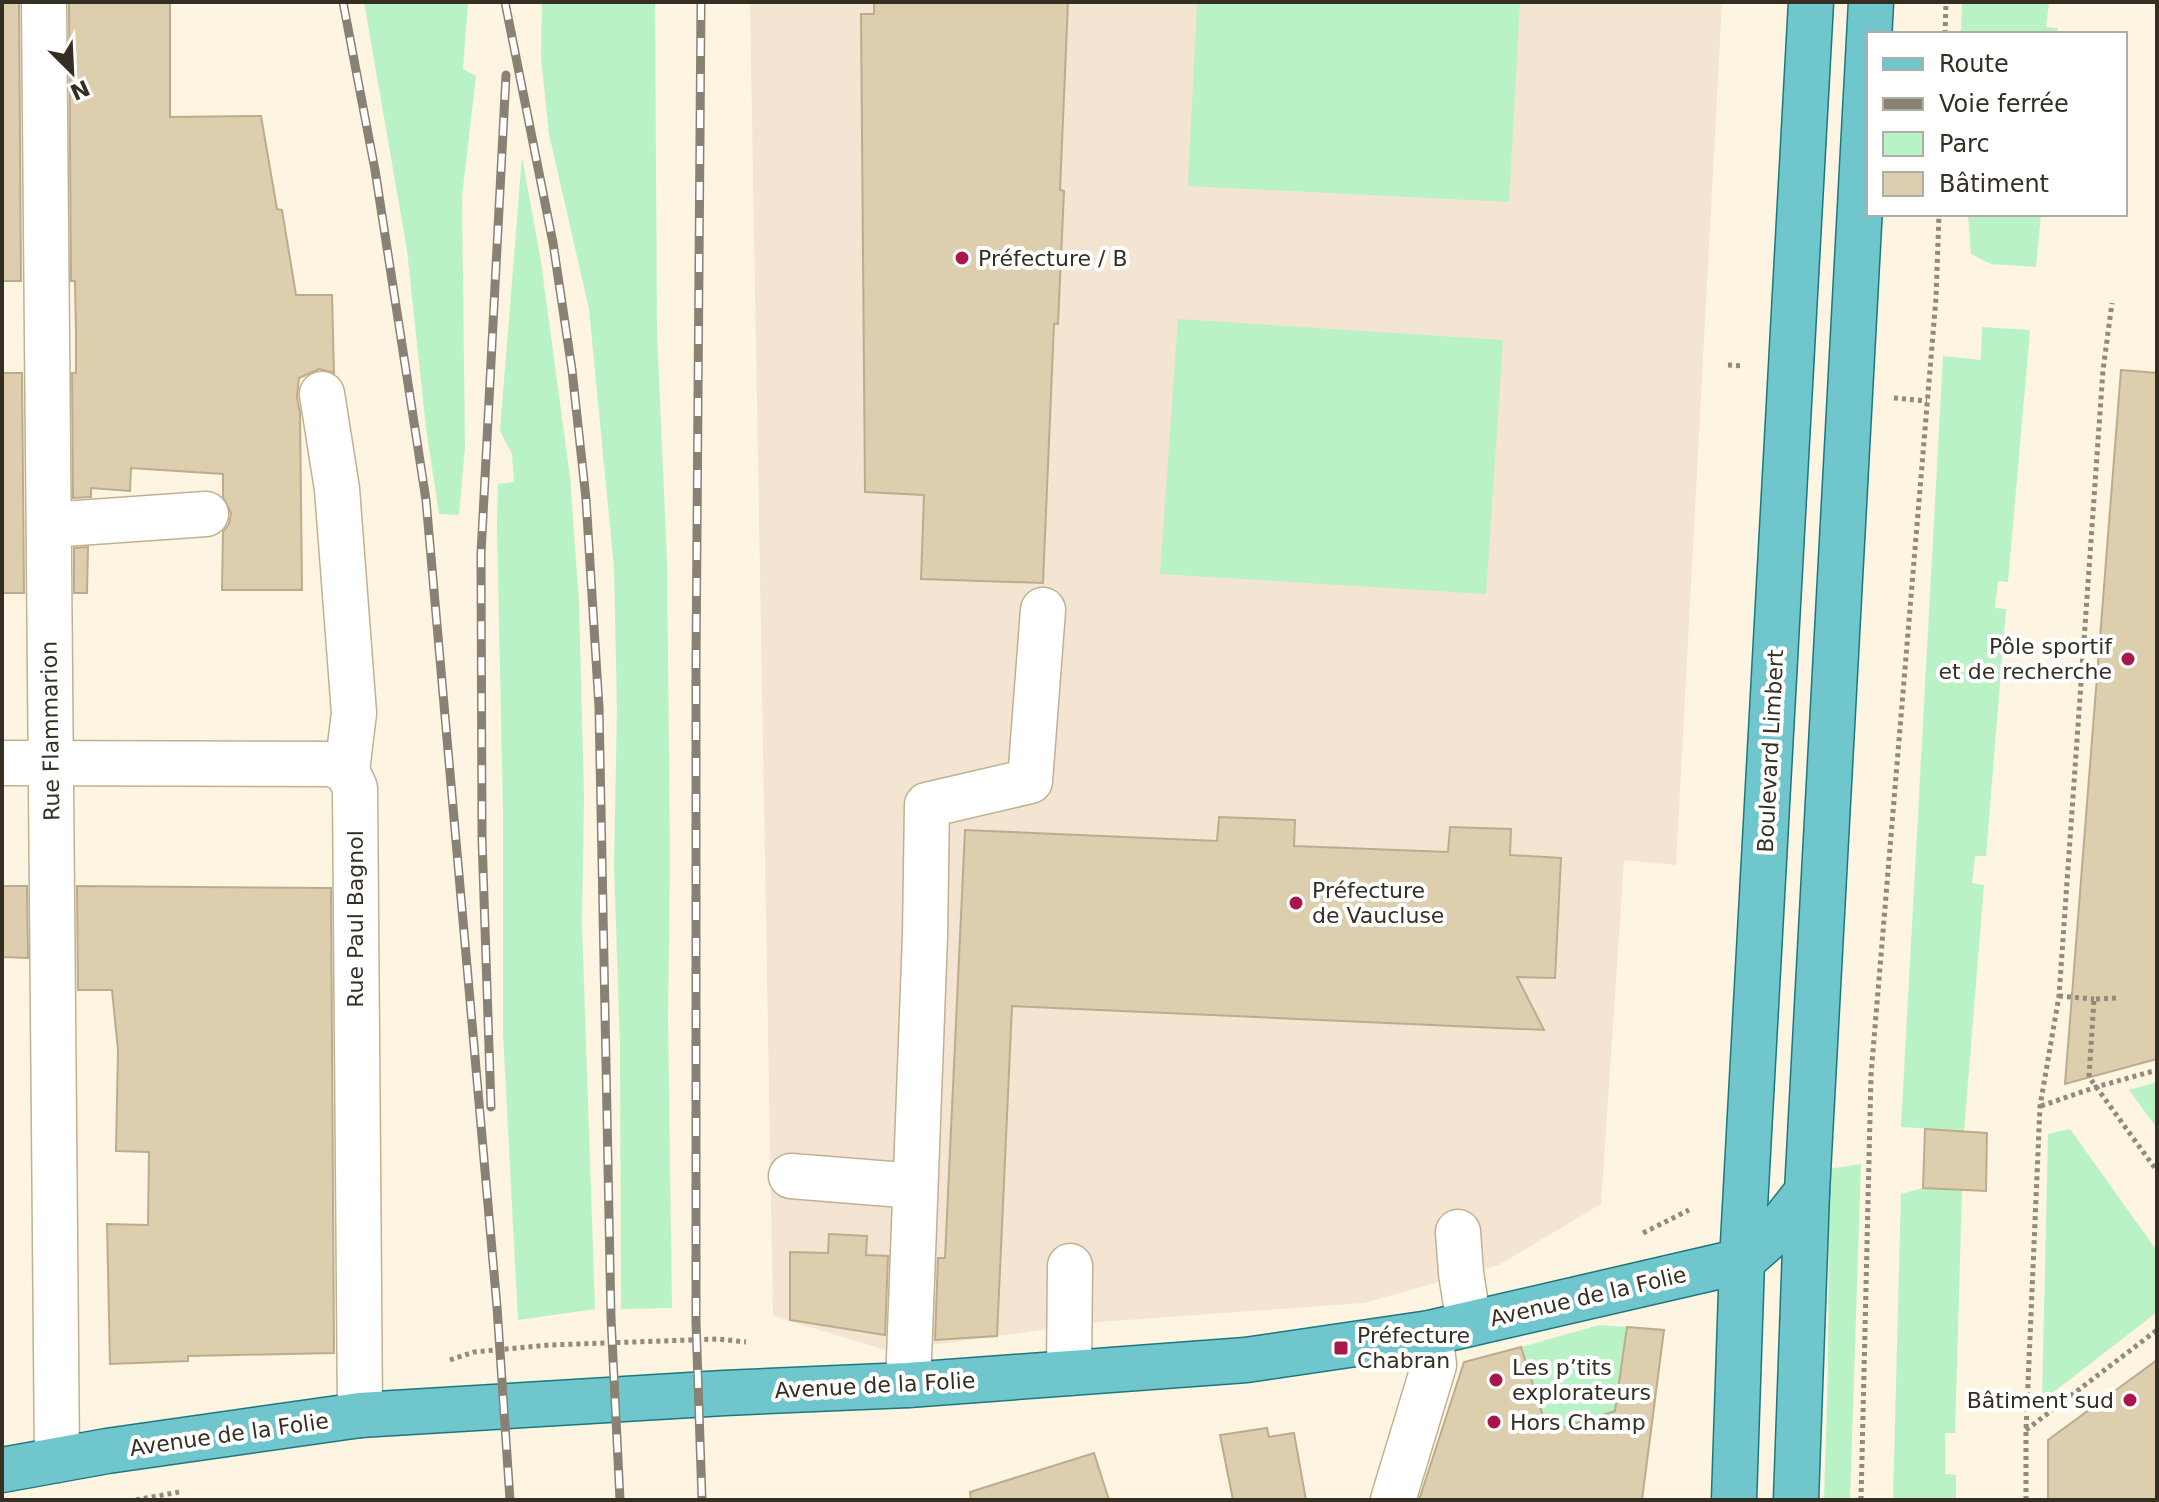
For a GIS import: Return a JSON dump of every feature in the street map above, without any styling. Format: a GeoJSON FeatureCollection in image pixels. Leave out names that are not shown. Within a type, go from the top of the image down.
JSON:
{"type":"FeatureCollection","features":[{"type":"Feature","properties":{"kind":"main road","name":"Boulevard Limbert"},"geometry":{"type":"LineString","coordinates":[[1734,1500],[1742,1261],[1811,2]]}},
{"type":"Feature","properties":{"kind":"main road"},"geometry":{"type":"LineString","coordinates":[[1869,32],[1871,2]]}},
{"type":"Feature","properties":{"kind":"main road"},"geometry":{"type":"LineString","coordinates":[[1796,1500],[1807,1192],[1867,76]]}},
{"type":"Feature","properties":{"kind":"main road","name":"Avenue de la Folie"},"geometry":{"type":"LineString","coordinates":[[2,1470],[360,1415],[908,1385],[1246,1360],[1449,1328],[1742,1261],[1777,1230],[1807,1192]]}},
{"type":"Feature","properties":{"kind":"main road"},"geometry":{"type":"LineString","coordinates":[[1742,1261],[1769,1298],[1800,1356]]}},
{"type":"Feature","properties":{"kind":"street","name":"Rue Flammarion"},"geometry":{"type":"LineString","coordinates":[[44,2],[57,1460]]}},
{"type":"Feature","properties":{"kind":"street","name":"Rue Paul Bagnol"},"geometry":{"type":"LineString","coordinates":[[322,394],[337,489],[354,713],[347,771],[355,788],[360,1415]]}},
{"type":"Feature","properties":{"kind":"street"},"geometry":{"type":"LineString","coordinates":[[49,525],[206,514]]}},
{"type":"Feature","properties":{"kind":"street"},"geometry":{"type":"LineString","coordinates":[[908,1385],[927,805],[1030,781],[1043,610]]}},
{"type":"Feature","properties":{"kind":"street"},"geometry":{"type":"LineString","coordinates":[[2,763],[332,764],[347,771]]}},
{"type":"Feature","properties":{"kind":"street"},"geometry":{"type":"LineString","coordinates":[[791,1176],[915,1186]]}},
{"type":"Feature","properties":{"kind":"street"},"geometry":{"type":"LineString","coordinates":[[1393,1500],[1434,1365],[1449,1328],[1461,1273],[1458,1232]]}},
{"type":"Feature","properties":{"kind":"street"},"geometry":{"type":"LineString","coordinates":[[1069,1373],[1070,1266]]}},
{"type":"Feature","properties":{"kind":"path"},"geometry":{"type":"LineString","coordinates":[[1945,32],[1946,2]]}},
{"type":"Feature","properties":{"kind":"path"},"geometry":{"type":"LineString","coordinates":[[1861,1500],[1871,1075],[1936,298],[1939,216]]}},
{"type":"Feature","properties":{"kind":"path"},"geometry":{"type":"LineString","coordinates":[[2026,1500],[2026,1430],[2040,1106],[2059,996],[2103,370],[2112,303]]}},
{"type":"Feature","properties":{"kind":"path"},"geometry":{"type":"LineString","coordinates":[[2059,996],[2116,998]]}},
{"type":"Feature","properties":{"kind":"path"},"geometry":{"type":"LineString","coordinates":[[2094,999],[2089,1077],[2157,1171]]}},
{"type":"Feature","properties":{"kind":"path"},"geometry":{"type":"LineString","coordinates":[[2040,1106],[2157,1070]]}},
{"type":"Feature","properties":{"kind":"path"},"geometry":{"type":"LineString","coordinates":[[2026,1430],[2157,1330]]}},
{"type":"Feature","properties":{"kind":"shaded area","name":"Préfecture de Vaucluse"},"geometry":{"type":"Polygon","coordinates":[[[750,2],[1722,2],[1676,865],[1624,860],[1601,1204],[1499,1265],[1364,1303],[1099,1322],[889,1351],[773,1316],[750,2]]]}},
{"type":"Feature","properties":{"kind":"green space"},"geometry":{"type":"Polygon","coordinates":[[[364,2],[468,2],[463,69],[476,76],[462,196],[465,447],[459,515],[439,514],[426,428],[407,250],[364,2]]]}},
{"type":"Feature","properties":{"kind":"green space"},"geometry":{"type":"Polygon","coordinates":[[[542,2],[655,2],[657,333],[667,560],[672,1308],[621,1309],[620,1046],[614,866],[617,710],[614,568],[589,309],[549,134],[541,58],[542,2]]]}},
{"type":"Feature","properties":{"kind":"green space"},"geometry":{"type":"Polygon","coordinates":[[[1197,2],[1520,2],[1509,202],[1188,186],[1197,2]]]}},
{"type":"Feature","properties":{"kind":"green space"},"geometry":{"type":"Polygon","coordinates":[[[1962,2],[2049,2],[2046,27],[2058,28],[2057,32],[1961,32],[1962,2]]]}},
{"type":"Feature","properties":{"kind":"green space"},"geometry":{"type":"Polygon","coordinates":[[[522,157],[541,262],[570,477],[579,603],[584,796],[582,925],[595,1309],[518,1320],[503,1033],[503,812],[497,525],[498,484],[514,482],[512,454],[500,431],[522,157]]]}},
{"type":"Feature","properties":{"kind":"green space"},"geometry":{"type":"Polygon","coordinates":[[[1968,216],[2041,216],[2036,267],[1991,264],[1971,254],[1968,216]]]}},
{"type":"Feature","properties":{"kind":"green space"},"geometry":{"type":"Polygon","coordinates":[[[1178,319],[1503,340],[1486,594],[1160,574],[1178,319]]]}},
{"type":"Feature","properties":{"kind":"green space"},"geometry":{"type":"Polygon","coordinates":[[[1982,327],[2030,330],[2008,582],[1998,581],[1995,608],[2006,609],[1986,856],[1975,856],[1972,883],[1984,885],[1964,1131],[1901,1127],[1943,356],[1981,360],[1982,327]]]}},
{"type":"Feature","properties":{"kind":"green space"},"geometry":{"type":"Polygon","coordinates":[[[2157,1082],[2157,1128],[2129,1090],[2157,1082]]]}},
{"type":"Feature","properties":{"kind":"green space"},"geometry":{"type":"Polygon","coordinates":[[[2070,1129],[2157,1251],[2157,1312],[2042,1401],[2048,1134],[2070,1129]]]}},
{"type":"Feature","properties":{"kind":"green space"},"geometry":{"type":"Polygon","coordinates":[[[1861,1164],[1850,1500],[1824,1500],[1829,1169],[1861,1164]]]}},
{"type":"Feature","properties":{"kind":"green space"},"geometry":{"type":"Polygon","coordinates":[[[1923,1188],[1962,1190],[1955,1433],[1945,1433],[1945,1474],[1956,1475],[1956,1500],[1893,1500],[1901,1194],[1923,1188]]]}},
{"type":"Feature","properties":{"kind":"green space"},"geometry":{"type":"Polygon","coordinates":[[[1599,1325],[1627,1327],[1615,1411],[1548,1432],[1521,1347],[1599,1325]]]}},
{"type":"Feature","properties":{"kind":"building"},"geometry":{"type":"Polygon","coordinates":[[[2,2],[19,2],[21,281],[2,281],[2,2]]]}},
{"type":"Feature","properties":{"kind":"building"},"geometry":{"type":"Polygon","coordinates":[[[69,2],[170,2],[170,117],[261,116],[277,209],[282,210],[296,295],[332,295],[334,373],[319,369],[299,378],[297,397],[300,413],[302,590],[222,590],[223,532],[229,524],[231,513],[223,497],[223,474],[131,468],[130,491],[91,488],[91,497],[73,498],[72,373],[76,373],[76,334],[75,281],[71,281],[69,2]]]}},
{"type":"Feature","properties":{"kind":"building","name":"Préfecture / B"},"geometry":{"type":"Polygon","coordinates":[[[874,2],[1068,2],[1060,190],[1064,191],[1058,324],[1054,324],[1043,583],[921,579],[924,495],[865,492],[861,14],[874,14],[874,2]]]}},
{"type":"Feature","properties":{"kind":"building","name":"Pôle sportif et de recherche"},"geometry":{"type":"Polygon","coordinates":[[[2121,370],[2157,373],[2157,1059],[2065,1084],[2121,370]]]}},
{"type":"Feature","properties":{"kind":"building"},"geometry":{"type":"Polygon","coordinates":[[[2,373],[22,373],[24,593],[2,593],[2,373]]]}},
{"type":"Feature","properties":{"kind":"building"},"geometry":{"type":"Polygon","coordinates":[[[88,547],[87,593],[74,593],[74,548],[88,547]]]}},
{"type":"Feature","properties":{"kind":"building","name":"Préfecture de Vaucluse"},"geometry":{"type":"Polygon","coordinates":[[[1219,817],[1295,820],[1294,846],[1448,852],[1450,827],[1511,829],[1510,855],[1561,858],[1555,978],[1517,977],[1544,1030],[1012,1006],[997,1336],[935,1340],[938,1258],[945,1258],[965,830],[1217,841],[1219,817]]]}},
{"type":"Feature","properties":{"kind":"building"},"geometry":{"type":"Polygon","coordinates":[[[2,886],[27,886],[28,958],[2,957],[2,886]]]}},
{"type":"Feature","properties":{"kind":"building"},"geometry":{"type":"Polygon","coordinates":[[[77,886],[331,888],[334,1353],[188,1356],[188,1361],[110,1364],[107,1224],[148,1225],[149,1152],[116,1151],[118,1050],[112,990],[78,990],[77,886]]]}},
{"type":"Feature","properties":{"kind":"building"},"geometry":{"type":"Polygon","coordinates":[[[1925,1129],[1987,1133],[1986,1191],[1923,1188],[1925,1129]]]}},
{"type":"Feature","properties":{"kind":"building"},"geometry":{"type":"Polygon","coordinates":[[[829,1234],[867,1236],[866,1255],[888,1256],[885,1335],[790,1320],[790,1252],[828,1253],[829,1234]]]}},
{"type":"Feature","properties":{"kind":"building","name":"Hors Champ"},"geometry":{"type":"Polygon","coordinates":[[[1627,1327],[1664,1330],[1642,1500],[1419,1500],[1464,1362],[1521,1347],[1548,1432],[1615,1411],[1627,1327]]]}},
{"type":"Feature","properties":{"kind":"building","name":"Bâtiment sud"},"geometry":{"type":"Polygon","coordinates":[[[2157,1360],[2157,1500],[2048,1500],[2048,1440],[2157,1360]]]}},
{"type":"Feature","properties":{"kind":"building"},"geometry":{"type":"Polygon","coordinates":[[[1267,1428],[1269,1437],[1294,1433],[1306,1500],[1233,1500],[1220,1435],[1267,1428]]]}},
{"type":"Feature","properties":{"kind":"building"},"geometry":{"type":"Polygon","coordinates":[[[1094,1453],[1109,1500],[971,1500],[970,1492],[1094,1453]]]}},
{"type":"Feature","properties":{"kind":"railway"},"geometry":{"type":"LineString","coordinates":[[343,2],[375,170],[426,500],[497,1307],[510,1500]]}},
{"type":"Feature","properties":{"kind":"railway"},"geometry":{"type":"LineString","coordinates":[[505,2],[553,243],[572,370],[586,499],[599,707],[611,1318],[620,1500]]}},
{"type":"Feature","properties":{"kind":"railway"},"geometry":{"type":"LineString","coordinates":[[701,2],[696,664],[696,1322],[702,1500]]}},
{"type":"Feature","properties":{"kind":"railway"},"geometry":{"type":"LineString","coordinates":[[491,1107],[482,838],[481,554],[506,75]]}},
{"type":"Feature","properties":{"kind":"place","name":"Préfecture / B"},"geometry":{"type":"Point","coordinates":[962,258]}},
{"type":"Feature","properties":{"kind":"place","name":"Pôle sportif et de recherche"},"geometry":{"type":"Point","coordinates":[2128,659]}},
{"type":"Feature","properties":{"kind":"place","name":"Préfecture de Vaucluse"},"geometry":{"type":"Point","coordinates":[1296,903]}},
{"type":"Feature","properties":{"kind":"place","name":"Préfecture Chabran"},"geometry":{"type":"Point","coordinates":[1341,1348]}},
{"type":"Feature","properties":{"kind":"place","name":"Les p’tits explorateurs"},"geometry":{"type":"Point","coordinates":[1496,1380]}},
{"type":"Feature","properties":{"kind":"place","name":"Bâtiment sud"},"geometry":{"type":"Point","coordinates":[2130,1400]}},
{"type":"Feature","properties":{"kind":"place","name":"Hors Champ"},"geometry":{"type":"Point","coordinates":[1494,1422]}}]}
